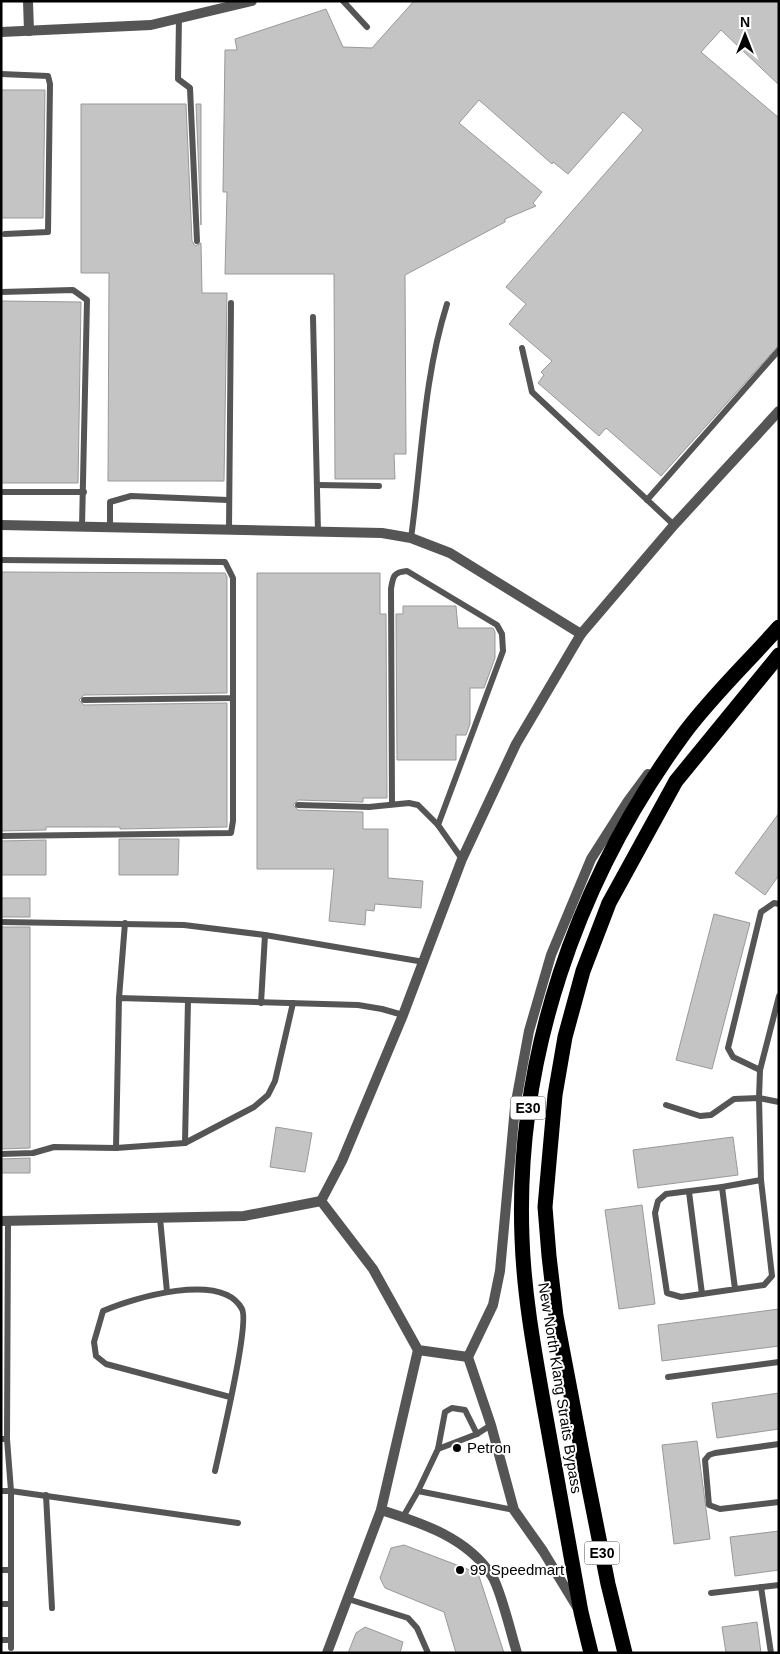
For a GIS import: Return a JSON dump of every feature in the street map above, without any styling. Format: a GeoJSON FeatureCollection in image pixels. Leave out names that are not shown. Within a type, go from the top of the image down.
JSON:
{"type":"FeatureCollection","features":[{"type":"Feature","properties":{"kind":"highway","name":"New North Klang Straits Bypass"},"geometry":{"type":"LineString","coordinates":[[591,1653],[581,1612],[528,1316],[522,1238],[522,1160],[531,1087],[563,963],[586,901],[626,823],[684,733],[779,627]]}},
{"type":"Feature","properties":{"kind":"highway","name":"New North Klang Straits Bypass"},"geometry":{"type":"LineString","coordinates":[[625,1653],[608,1584],[556,1316],[545,1207],[555,1095],[565,1037],[583,971],[610,903],[676,781],[779,655]]}},
{"type":"Feature","properties":{"kind":"street"},"geometry":{"type":"LineString","coordinates":[[28,1],[29,31]]}},
{"type":"Feature","properties":{"kind":"street"},"geometry":{"type":"LineString","coordinates":[[1,32],[151,25],[252,1]]}},
{"type":"Feature","properties":{"kind":"street"},"geometry":{"type":"LineString","coordinates":[[321,1201],[342,1161],[403,1015],[462,860],[516,744],[581,634],[674,525],[779,411]]}},
{"type":"Feature","properties":{"kind":"street"},"geometry":{"type":"LineString","coordinates":[[1,525],[382,533],[411,538],[450,552],[581,634]]}},
{"type":"Feature","properties":{"kind":"street"},"geometry":{"type":"LineString","coordinates":[[581,1612],[543,1551],[514,1510],[491,1425],[468,1357],[493,1305],[500,1271],[515,1107],[528,1031],[551,955],[591,859],[628,802],[684,733]]}},
{"type":"Feature","properties":{"kind":"street"},"geometry":{"type":"LineString","coordinates":[[4,1221],[244,1216],[321,1201]]}},
{"type":"Feature","properties":{"kind":"street"},"geometry":{"type":"LineString","coordinates":[[321,1201],[373,1269],[418,1350],[381,1510],[327,1653]]}},
{"type":"Feature","properties":{"kind":"street"},"geometry":{"type":"LineString","coordinates":[[418,1350],[468,1357]]}},
{"type":"Feature","properties":{"kind":"street"},"geometry":{"type":"LineString","coordinates":[[381,1510],[441,1533],[473,1553],[493,1577],[517,1653]]}},
{"type":"Feature","properties":{"kind":"lane"},"geometry":{"type":"LineString","coordinates":[[343,1],[367,27]]}},
{"type":"Feature","properties":{"kind":"lane"},"geometry":{"type":"LineString","coordinates":[[179,18],[178,79],[190,88],[197,241]]}},
{"type":"Feature","properties":{"kind":"lane"},"geometry":{"type":"LineString","coordinates":[[1,74],[48,76],[50,84],[48,232],[5,234]]}},
{"type":"Feature","properties":{"kind":"lane"},"geometry":{"type":"LineString","coordinates":[[1,292],[73,290],[87,300],[82,527]]}},
{"type":"Feature","properties":{"kind":"lane"},"geometry":{"type":"LineString","coordinates":[[229,530],[231,303]]}},
{"type":"Feature","properties":{"kind":"lane"},"geometry":{"type":"LineString","coordinates":[[411,538],[429,371],[436,338],[447,304]]}},
{"type":"Feature","properties":{"kind":"lane"},"geometry":{"type":"LineString","coordinates":[[313,316],[318,532]]}},
{"type":"Feature","properties":{"kind":"lane"},"geometry":{"type":"LineString","coordinates":[[522,348],[532,392],[674,525]]}},
{"type":"Feature","properties":{"kind":"lane"},"geometry":{"type":"LineString","coordinates":[[647,500],[779,350]]}},
{"type":"Feature","properties":{"kind":"lane"},"geometry":{"type":"LineString","coordinates":[[318,485],[379,486]]}},
{"type":"Feature","properties":{"kind":"lane"},"geometry":{"type":"LineString","coordinates":[[1,492],[84,492]]}},
{"type":"Feature","properties":{"kind":"lane"},"geometry":{"type":"LineString","coordinates":[[110,528],[110,502],[131,496],[228,500]]}},
{"type":"Feature","properties":{"kind":"lane"},"geometry":{"type":"LineString","coordinates":[[1,560],[226,562],[233,578],[234,821],[231,833],[1,836]]}},
{"type":"Feature","properties":{"kind":"lane"},"geometry":{"type":"LineString","coordinates":[[392,804],[391,589],[393,576],[398,571],[407,571],[497,625],[502,634],[503,650],[438,825]]}},
{"type":"Feature","properties":{"kind":"lane"},"geometry":{"type":"LineString","coordinates":[[84,700],[233,698]]}},
{"type":"Feature","properties":{"kind":"lane"},"geometry":{"type":"LineString","coordinates":[[298,805],[370,807],[392,804],[418,805],[438,825],[462,860]]}},
{"type":"Feature","properties":{"kind":"lane"},"geometry":{"type":"LineString","coordinates":[[760,1070],[733,1057],[728,1048],[761,912],[774,903],[779,904]]}},
{"type":"Feature","properties":{"kind":"lane"},"geometry":{"type":"LineString","coordinates":[[1,922],[184,925],[265,935],[424,962]]}},
{"type":"Feature","properties":{"kind":"lane"},"geometry":{"type":"LineString","coordinates":[[116,1148],[119,998],[125,923]]}},
{"type":"Feature","properties":{"kind":"lane"},"geometry":{"type":"LineString","coordinates":[[261,1003],[265,935]]}},
{"type":"Feature","properties":{"kind":"lane"},"geometry":{"type":"LineString","coordinates":[[760,1180],[666,1194],[658,1201],[655,1214],[667,1293],[681,1297],[764,1285],[772,1276],[760,1180],[759,1098],[760,1070],[779,996]]}},
{"type":"Feature","properties":{"kind":"lane"},"geometry":{"type":"LineString","coordinates":[[119,998],[358,1005],[403,1015]]}},
{"type":"Feature","properties":{"kind":"lane"},"geometry":{"type":"LineString","coordinates":[[185,1143],[188,1000]]}},
{"type":"Feature","properties":{"kind":"lane"},"geometry":{"type":"LineString","coordinates":[[1,1154],[33,1153],[54,1147],[116,1148],[185,1143],[254,1107],[268,1095],[275,1081],[293,1003]]}},
{"type":"Feature","properties":{"kind":"lane"},"geometry":{"type":"LineString","coordinates":[[666,1105],[700,1116],[711,1116],[734,1099],[759,1098],[779,1102]]}},
{"type":"Feature","properties":{"kind":"lane"},"geometry":{"type":"LineString","coordinates":[[722,1187],[735,1289]]}},
{"type":"Feature","properties":{"kind":"lane"},"geometry":{"type":"LineString","coordinates":[[689,1192],[702,1294]]}},
{"type":"Feature","properties":{"kind":"lane"},"geometry":{"type":"LineString","coordinates":[[160,1218],[167,1292]]}},
{"type":"Feature","properties":{"kind":"lane"},"geometry":{"type":"LineString","coordinates":[[4,1221],[7,1246],[4,1439],[11,1491],[11,1648]]}},
{"type":"Feature","properties":{"kind":"lane"},"geometry":{"type":"LineString","coordinates":[[215,1471],[230,1397],[244,1324],[243,1310],[235,1300],[211,1290],[167,1292],[126,1301],[103,1311],[94,1342],[96,1356],[106,1364],[230,1397]]}},
{"type":"Feature","properties":{"kind":"lane"},"geometry":{"type":"LineString","coordinates":[[668,1377],[779,1362]]}},
{"type":"Feature","properties":{"kind":"lane"},"geometry":{"type":"LineString","coordinates":[[403,1517],[438,1449],[445,1412],[452,1408],[466,1410],[477,1434]]}},
{"type":"Feature","properties":{"kind":"lane"},"geometry":{"type":"LineString","coordinates":[[438,1449],[477,1434],[491,1425]]}},
{"type":"Feature","properties":{"kind":"lane"},"geometry":{"type":"LineString","coordinates":[[779,1444],[715,1453],[709,1455],[705,1460],[709,1505],[720,1509],[779,1502]]}},
{"type":"Feature","properties":{"kind":"lane"},"geometry":{"type":"LineString","coordinates":[[1,1491],[46,1495],[238,1523]]}},
{"type":"Feature","properties":{"kind":"lane"},"geometry":{"type":"LineString","coordinates":[[418,1491],[514,1510]]}},
{"type":"Feature","properties":{"kind":"lane"},"geometry":{"type":"LineString","coordinates":[[46,1495],[52,1608]]}},
{"type":"Feature","properties":{"kind":"lane"},"geometry":{"type":"LineString","coordinates":[[1,1532],[11,1532]]}},
{"type":"Feature","properties":{"kind":"lane"},"geometry":{"type":"LineString","coordinates":[[1,1570],[11,1570]]}},
{"type":"Feature","properties":{"kind":"lane"},"geometry":{"type":"LineString","coordinates":[[711,1593],[779,1585]]}},
{"type":"Feature","properties":{"kind":"lane"},"geometry":{"type":"LineString","coordinates":[[762,1587],[771,1653]]}},
{"type":"Feature","properties":{"kind":"lane"},"geometry":{"type":"LineString","coordinates":[[348,1599],[408,1618],[417,1628],[428,1653]]}},
{"type":"Feature","properties":{"kind":"lane"},"geometry":{"type":"LineString","coordinates":[[1,1604],[11,1604]]}},
{"type":"Feature","properties":{"kind":"lane"},"geometry":{"type":"LineString","coordinates":[[1,1640],[11,1640]]}},
{"type":"Feature","properties":{"kind":"building"},"geometry":{"type":"Polygon","coordinates":[[[414,1],[779,1],[779,85],[721,30],[701,52],[779,118],[779,345],[661,476],[606,428],[599,436],[538,383],[544,375],[541,372],[552,361],[509,324],[526,304],[506,287],[643,130],[623,112],[568,174],[553,162],[552,164],[479,100],[459,123],[542,192],[533,203],[536,206],[505,219],[505,222],[405,275],[406,454],[394,454],[395,479],[335,479],[334,274],[225,274],[227,192],[223,192],[225,50],[237,50],[235,39],[326,9],[343,47],[372,48],[414,1]]]}},
{"type":"Feature","properties":{"kind":"building"},"geometry":{"type":"Polygon","coordinates":[[[1,90],[45,90],[43,218],[1,218],[1,90]]]}},
{"type":"Feature","properties":{"kind":"building"},"geometry":{"type":"Polygon","coordinates":[[[81,104],[186,104],[192,241],[195,246],[201,243],[202,293],[227,293],[224,481],[108,481],[109,273],[81,273],[81,104]]]}},
{"type":"Feature","properties":{"kind":"building"},"geometry":{"type":"Polygon","coordinates":[[[196,104],[201,104],[201,225],[196,104]]]}},
{"type":"Feature","properties":{"kind":"building"},"geometry":{"type":"Polygon","coordinates":[[[1,301],[81,302],[78,483],[1,483],[1,301]]]}},
{"type":"Feature","properties":{"kind":"building"},"geometry":{"type":"Polygon","coordinates":[[[1,572],[225,573],[227,577],[227,693],[84,695],[79,700],[84,705],[227,703],[227,827],[120,829],[120,827],[46,827],[46,830],[1,831],[1,572]]]}},
{"type":"Feature","properties":{"kind":"building"},"geometry":{"type":"Polygon","coordinates":[[[257,573],[380,573],[380,614],[386,614],[387,798],[363,798],[363,802],[298,800],[293,805],[298,810],[363,812],[363,829],[388,829],[388,878],[423,881],[421,908],[375,904],[374,911],[366,910],[365,925],[329,921],[334,869],[257,869],[257,573]]]}},
{"type":"Feature","properties":{"kind":"building"},"geometry":{"type":"Polygon","coordinates":[[[403,606],[456,606],[458,628],[493,628],[495,632],[495,658],[484,688],[470,688],[470,724],[466,735],[456,735],[456,760],[397,760],[396,614],[403,614],[403,606]]]}},
{"type":"Feature","properties":{"kind":"building"},"geometry":{"type":"Polygon","coordinates":[[[779,813],[779,875],[765,895],[735,873],[779,813]]]}},
{"type":"Feature","properties":{"kind":"building"},"geometry":{"type":"Polygon","coordinates":[[[119,839],[179,839],[178,875],[119,875],[119,839]]]}},
{"type":"Feature","properties":{"kind":"building"},"geometry":{"type":"Polygon","coordinates":[[[46,840],[46,875],[1,875],[1,841],[46,840]]]}},
{"type":"Feature","properties":{"kind":"building"},"geometry":{"type":"Polygon","coordinates":[[[1,898],[30,898],[30,917],[1,917],[1,898]]]}},
{"type":"Feature","properties":{"kind":"building"},"geometry":{"type":"Polygon","coordinates":[[[714,914],[750,923],[712,1069],[676,1060],[714,914]]]}},
{"type":"Feature","properties":{"kind":"building"},"geometry":{"type":"Polygon","coordinates":[[[1,927],[30,927],[30,1148],[1,1149],[1,927]]]}},
{"type":"Feature","properties":{"kind":"building"},"geometry":{"type":"Polygon","coordinates":[[[276,1127],[312,1133],[305,1172],[270,1167],[276,1127]]]}},
{"type":"Feature","properties":{"kind":"building"},"geometry":{"type":"Polygon","coordinates":[[[733,1137],[738,1175],[638,1188],[633,1150],[733,1137]]]}},
{"type":"Feature","properties":{"kind":"building"},"geometry":{"type":"Polygon","coordinates":[[[30,1158],[30,1173],[1,1173],[1,1159],[30,1158]]]}},
{"type":"Feature","properties":{"kind":"building"},"geometry":{"type":"Polygon","coordinates":[[[642,1205],[655,1304],[619,1309],[605,1210],[642,1205]]]}},
{"type":"Feature","properties":{"kind":"building"},"geometry":{"type":"Polygon","coordinates":[[[779,1309],[779,1346],[662,1361],[658,1325],[779,1309]]]}},
{"type":"Feature","properties":{"kind":"building"},"geometry":{"type":"Polygon","coordinates":[[[779,1393],[779,1429],[717,1438],[712,1403],[779,1393]]]}},
{"type":"Feature","properties":{"kind":"building"},"geometry":{"type":"Polygon","coordinates":[[[697,1441],[710,1539],[674,1544],[662,1445],[697,1441]]]}},
{"type":"Feature","properties":{"kind":"building"},"geometry":{"type":"Polygon","coordinates":[[[779,1531],[779,1570],[735,1576],[730,1537],[779,1531]]]}},
{"type":"Feature","properties":{"kind":"building"},"geometry":{"type":"Polygon","coordinates":[[[404,1545],[478,1573],[504,1653],[456,1653],[444,1612],[385,1588],[380,1578],[391,1548],[404,1545]]]}},
{"type":"Feature","properties":{"kind":"building"},"geometry":{"type":"Polygon","coordinates":[[[757,1622],[761,1653],[726,1653],[722,1627],[757,1622]]]}},
{"type":"Feature","properties":{"kind":"building"},"geometry":{"type":"Polygon","coordinates":[[[365,1627],[403,1642],[400,1653],[348,1653],[356,1633],[365,1627]]]}},
{"type":"Feature","properties":{"kind":"place","name":"Petron"},"geometry":{"type":"Point","coordinates":[457,1448]}},
{"type":"Feature","properties":{"kind":"place","name":"99 Speedmart"},"geometry":{"type":"Point","coordinates":[460,1570]}}]}
